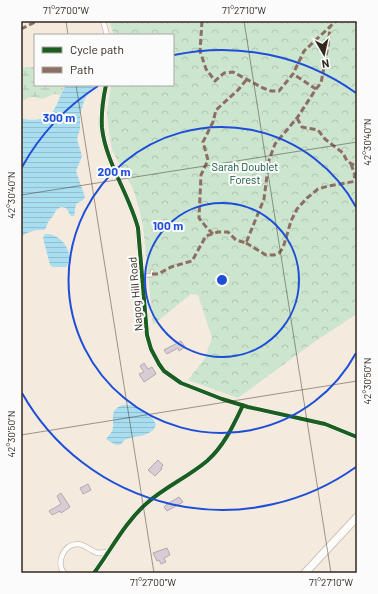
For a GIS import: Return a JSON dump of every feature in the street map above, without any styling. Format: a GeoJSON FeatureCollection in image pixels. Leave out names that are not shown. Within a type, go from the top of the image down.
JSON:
{"type":"FeatureCollection","features":[{"type":"Feature","properties":{"kind":"street"},"geometry":{"type":"LineString","coordinates":[[103,21],[107,34]]}},
{"type":"Feature","properties":{"kind":"street","name":"Nagog Hill Road"},"geometry":{"type":"LineString","coordinates":[[106,86],[102,111],[104,140],[109,156],[134,214],[138,228],[148,335],[151,349],[164,371],[172,377],[199,391],[243,406],[325,424],[357,437]]}},
{"type":"Feature","properties":{"kind":"street"},"geometry":{"type":"LineString","coordinates":[[94,573],[107,552],[133,517],[147,503],[206,462],[218,450],[230,432],[243,406]]}},
{"type":"Feature","properties":{"kind":"street"},"geometry":{"type":"LineString","coordinates":[[306,573],[357,517]]}},
{"type":"Feature","properties":{"kind":"street"},"geometry":{"type":"LineString","coordinates":[[64,573],[61,567],[62,555],[64,551],[71,546],[78,544],[98,553],[107,552]]}},
{"type":"Feature","properties":{"kind":"lane"},"geometry":{"type":"LineString","coordinates":[[142,276],[152,276],[152,271]]}},
{"type":"Feature","properties":{"kind":"green space","name":"Sarah Doublet Forest"},"geometry":{"type":"Polygon","coordinates":[[[109,21],[357,21],[357,314],[317,340],[238,398],[188,380],[205,358],[212,338],[198,295],[191,294],[153,325],[143,226],[139,208],[133,189],[112,150],[107,113],[111,86],[174,86],[174,34],[114,34],[109,21]]]}},
{"type":"Feature","properties":{"kind":"green space"},"geometry":{"type":"Polygon","coordinates":[[[26,67],[34,67],[34,86],[66,86],[60,95],[54,94],[42,99],[31,97],[21,102],[21,69],[26,67]]]}},
{"type":"Feature","properties":{"kind":"water"},"geometry":{"type":"Polygon","coordinates":[[[66,86],[96,86],[85,98],[80,114],[80,129],[77,139],[82,156],[76,171],[85,197],[76,204],[74,216],[71,216],[66,208],[61,207],[56,210],[44,230],[36,230],[21,237],[21,118],[35,120],[49,115],[55,108],[66,86]]]}},
{"type":"Feature","properties":{"kind":"water"},"geometry":{"type":"Polygon","coordinates":[[[45,234],[56,237],[65,245],[69,256],[69,262],[66,267],[53,267],[50,265],[43,238],[45,234]]]}},
{"type":"Feature","properties":{"kind":"water"},"geometry":{"type":"Polygon","coordinates":[[[122,405],[134,405],[153,419],[156,425],[150,432],[142,436],[128,438],[121,444],[117,445],[106,439],[112,431],[113,413],[122,405]]]}},
{"type":"Feature","properties":{"kind":"building"},"geometry":{"type":"Polygon","coordinates":[[[181,341],[185,347],[179,351],[178,348],[167,354],[164,350],[181,341]]]}},
{"type":"Feature","properties":{"kind":"building"},"geometry":{"type":"Polygon","coordinates":[[[144,363],[148,369],[152,367],[156,374],[144,382],[139,374],[144,372],[140,366],[144,363]]]}},
{"type":"Feature","properties":{"kind":"building"},"geometry":{"type":"Polygon","coordinates":[[[158,460],[163,465],[161,468],[162,469],[155,476],[148,470],[158,460]]]}},
{"type":"Feature","properties":{"kind":"building"},"geometry":{"type":"Polygon","coordinates":[[[88,484],[91,490],[83,494],[80,488],[88,484]]]}},
{"type":"Feature","properties":{"kind":"building"},"geometry":{"type":"Polygon","coordinates":[[[61,493],[70,507],[61,513],[60,511],[52,515],[49,511],[61,504],[57,496],[61,493]]]}},
{"type":"Feature","properties":{"kind":"building"},"geometry":{"type":"Polygon","coordinates":[[[179,497],[183,502],[167,511],[164,507],[179,497]]]}},
{"type":"Feature","properties":{"kind":"building"},"geometry":{"type":"Polygon","coordinates":[[[167,548],[170,555],[164,558],[166,562],[161,564],[159,560],[157,561],[153,553],[167,548]]]}},
{"type":"Feature","properties":{"kind":"marked path"},"geometry":{"type":"LineString","coordinates":[[21,29],[37,21]]}},
{"type":"Feature","properties":{"kind":"marked path"},"geometry":{"type":"LineString","coordinates":[[202,21],[200,51],[206,69],[215,81],[224,73],[233,72],[271,91],[279,91],[293,74],[304,51],[336,21]]}},
{"type":"Feature","properties":{"kind":"marked path"},"geometry":{"type":"LineString","coordinates":[[316,89],[321,83],[330,28]]}},
{"type":"Feature","properties":{"kind":"marked path"},"geometry":{"type":"LineString","coordinates":[[152,274],[158,274],[171,267],[192,261],[206,236],[218,232],[228,232],[236,240],[246,243],[264,199],[269,160],[275,144],[297,118],[316,89],[293,74]]}},
{"type":"Feature","properties":{"kind":"marked path"},"geometry":{"type":"LineString","coordinates":[[213,234],[199,218],[201,175],[208,160],[203,142],[213,122],[216,110],[238,90],[247,79]]}},
{"type":"Feature","properties":{"kind":"marked path"},"geometry":{"type":"LineString","coordinates":[[297,118],[302,127],[318,130],[325,139],[343,153],[347,161],[357,167]]}},
{"type":"Feature","properties":{"kind":"marked path"},"geometry":{"type":"LineString","coordinates":[[351,164],[355,175],[354,181]]}},
{"type":"Feature","properties":{"kind":"marked path"},"geometry":{"type":"LineString","coordinates":[[246,243],[266,255],[274,255],[279,253],[283,248],[291,221],[297,209],[307,198],[318,189],[357,181]]}},
{"type":"Feature","properties":{"kind":"cycle path"},"geometry":{"type":"LineString","coordinates":[[106,86],[102,117],[104,141],[138,228],[147,335],[151,349],[164,371],[181,383],[222,399],[248,407],[325,424],[357,437]]}},
{"type":"Feature","properties":{"kind":"cycle path"},"geometry":{"type":"LineString","coordinates":[[94,573],[125,527],[147,503],[161,492],[200,467],[213,455],[228,435],[243,405]]}}]}
